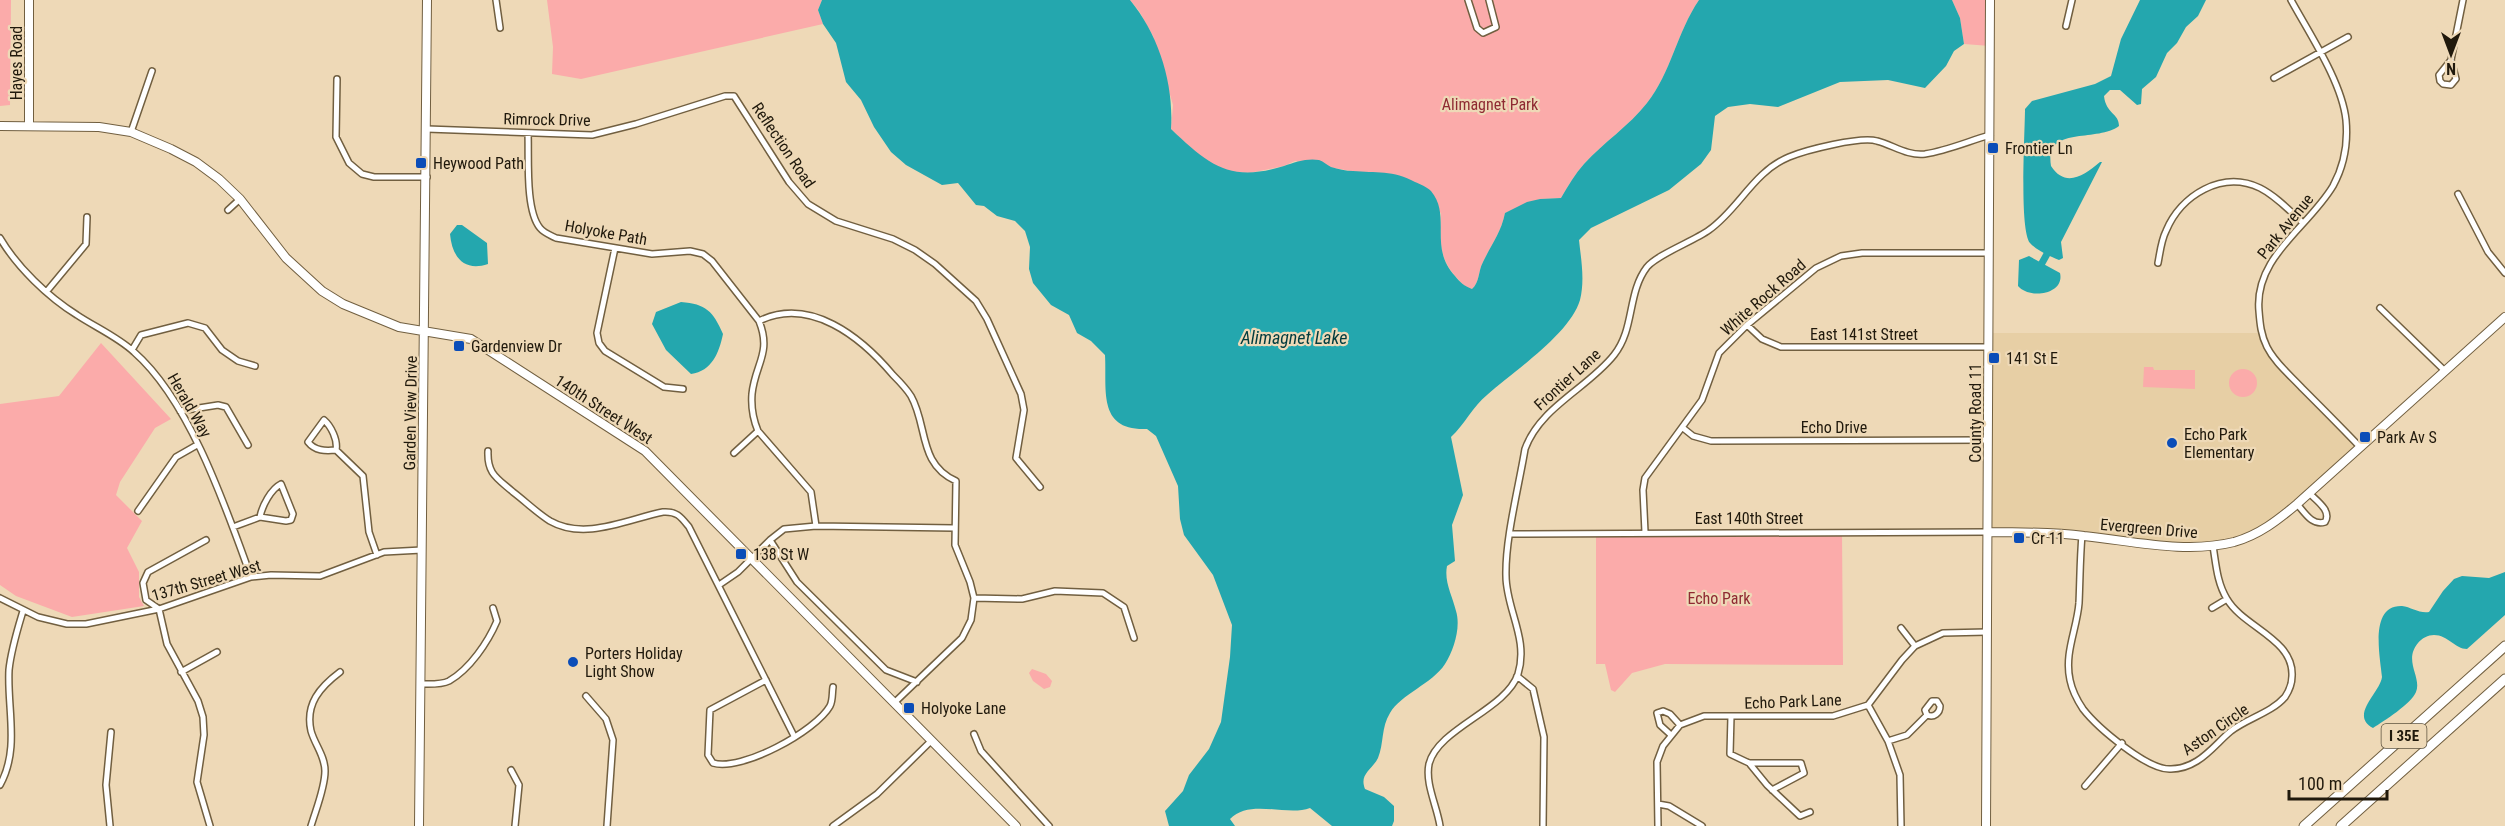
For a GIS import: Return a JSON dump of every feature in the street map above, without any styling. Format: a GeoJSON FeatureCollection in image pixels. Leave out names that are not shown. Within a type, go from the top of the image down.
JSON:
{"type":"FeatureCollection","features":[{"type":"Feature","properties":{"kind":"highway","name":"I 35E"},"geometry":{"type":"LineString","coordinates":[[2304,826],[2505,646]]}},
{"type":"Feature","properties":{"kind":"highway","name":"I 35E"},"geometry":{"type":"LineString","coordinates":[[2341,826],[2505,679]]}},
{"type":"Feature","properties":{"kind":"street","name":"Hayes Road"},"geometry":{"type":"LineString","coordinates":[[29,0],[29,125]]}},
{"type":"Feature","properties":{"kind":"street","name":"Garden View Drive"},"geometry":{"type":"LineString","coordinates":[[418,826],[427,177],[427,0]]}},
{"type":"Feature","properties":{"kind":"street"},"geometry":{"type":"LineString","coordinates":[[496,0],[500,28]]}},
{"type":"Feature","properties":{"kind":"street"},"geometry":{"type":"LineString","coordinates":[[1468,0],[1477,28],[1483,33],[1496,27],[1489,0]]}},
{"type":"Feature","properties":{"kind":"street","name":"County Road 11"},"geometry":{"type":"LineString","coordinates":[[1986,826],[1990,0]]}},
{"type":"Feature","properties":{"kind":"street"},"geometry":{"type":"LineString","coordinates":[[2066,26],[2072,0]]}},
{"type":"Feature","properties":{"kind":"street","name":"Park Avenue"},"geometry":{"type":"LineString","coordinates":[[2291,0],[2342,98],[2346,119],[2346,143],[2343,163],[2324,199],[2275,255],[2264,274],[2258,301],[2260,329],[2267,347],[2278,364],[2360,447]]}},
{"type":"Feature","properties":{"kind":"street"},"geometry":{"type":"LineString","coordinates":[[2451,60],[2439,75],[2443,84],[2451,85],[2456,79],[2451,60],[2463,0]]}},
{"type":"Feature","properties":{"kind":"street"},"geometry":{"type":"LineString","coordinates":[[2274,78],[2348,37]]}},
{"type":"Feature","properties":{"kind":"street"},"geometry":{"type":"LineString","coordinates":[[131,132],[152,71]]}},
{"type":"Feature","properties":{"kind":"street"},"geometry":{"type":"LineString","coordinates":[[337,79],[336,137],[349,163],[362,174],[374,177],[427,177]]}},
{"type":"Feature","properties":{"kind":"street","name":"Rimrock Drive"},"geometry":{"type":"LineString","coordinates":[[427,129],[592,135],[636,124],[725,96],[734,96]]}},
{"type":"Feature","properties":{"kind":"street","name":"Reflection Road"},"geometry":{"type":"LineString","coordinates":[[734,96],[789,182],[808,204],[836,221],[893,239],[915,250],[935,264],[976,301],[987,319],[1021,394],[1024,410],[1016,458],[1040,487]]}},
{"type":"Feature","properties":{"kind":"street","name":"140th Street West"},"geometry":{"type":"LineString","coordinates":[[0,126],[99,127],[131,132],[171,149],[196,162],[219,179],[240,199],[286,258],[322,291],[371,317],[399,327],[471,339],[645,451],[1016,826]]}},
{"type":"Feature","properties":{"kind":"street","name":"Holyoke Path"},"geometry":{"type":"LineString","coordinates":[[528,133],[531,209],[538,227],[546,234],[556,238],[652,254],[690,251],[703,254],[712,261],[759,321],[765,348],[752,392],[752,407],[758,431],[811,492],[816,526]]}},
{"type":"Feature","properties":{"kind":"street","name":"Frontier Lane"},"geometry":{"type":"LineString","coordinates":[[1517,676],[1522,650],[1506,576],[1510,534],[1525,449],[1530,436],[1540,422],[1604,367],[1616,352],[1628,328],[1637,281],[1649,264],[1711,229],[1762,174],[1788,158],[1863,139],[1878,141],[1909,153],[1924,154],[1990,135]]}},
{"type":"Feature","properties":{"kind":"street"},"geometry":{"type":"LineString","coordinates":[[2157,263],[2165,231],[2179,209],[2194,194],[2215,184],[2238,182],[2259,188],[2273,196],[2303,223]]}},
{"type":"Feature","properties":{"kind":"street"},"geometry":{"type":"LineString","coordinates":[[2458,194],[2488,252],[2505,273]]}},
{"type":"Feature","properties":{"kind":"street"},"geometry":{"type":"LineString","coordinates":[[228,210],[240,199]]}},
{"type":"Feature","properties":{"kind":"street"},"geometry":{"type":"LineString","coordinates":[[47,291],[86,244],[87,217]]}},
{"type":"Feature","properties":{"kind":"street","name":"Herald Way"},"geometry":{"type":"LineString","coordinates":[[0,238],[8,252],[47,291],[74,314],[132,350],[166,386],[197,445],[233,527],[251,577]]}},
{"type":"Feature","properties":{"kind":"street"},"geometry":{"type":"LineString","coordinates":[[615,248],[597,333],[599,343],[605,351],[664,387],[683,389]]}},
{"type":"Feature","properties":{"kind":"street","name":"White Rock Road"},"geometry":{"type":"LineString","coordinates":[[1645,532],[1643,490],[1645,478],[1702,400],[1719,353],[1747,325],[1816,268],[1841,256],[1862,253],[1989,253]]}},
{"type":"Feature","properties":{"kind":"street"},"geometry":{"type":"LineString","coordinates":[[2380,308],[2445,370]]}},
{"type":"Feature","properties":{"kind":"street"},"geometry":{"type":"LineString","coordinates":[[759,321],[771,315],[783,313],[818,318],[842,328],[874,352],[910,395],[923,441],[933,461],[943,475],[956,481],[955,545],[974,598],[971,620],[962,638],[894,703]]}},
{"type":"Feature","properties":{"kind":"street","name":"Evergreen Drive"},"geometry":{"type":"LineString","coordinates":[[1988,532],[2082,535],[2186,547],[2213,546],[2237,541],[2260,531],[2297,504],[2505,317]]}},
{"type":"Feature","properties":{"kind":"street"},"geometry":{"type":"LineString","coordinates":[[132,350],[141,335],[188,323],[205,328],[222,350],[238,361],[255,366]]}},
{"type":"Feature","properties":{"kind":"street","name":"East 141st Street"},"geometry":{"type":"LineString","coordinates":[[1747,325],[1762,339],[1781,347],[1989,347]]}},
{"type":"Feature","properties":{"kind":"street"},"geometry":{"type":"LineString","coordinates":[[180,411],[218,405],[226,407],[248,445]]}},
{"type":"Feature","properties":{"kind":"street"},"geometry":{"type":"LineString","coordinates":[[336,450],[337,446],[330,425],[324,420],[308,442],[312,447],[324,451],[336,450],[363,476],[369,532],[377,555]]}},
{"type":"Feature","properties":{"kind":"street","name":"Echo Drive"},"geometry":{"type":"LineString","coordinates":[[1683,428],[1693,436],[1711,441],[1988,440]]}},
{"type":"Feature","properties":{"kind":"street"},"geometry":{"type":"LineString","coordinates":[[734,453],[758,431]]}},
{"type":"Feature","properties":{"kind":"street"},"geometry":{"type":"LineString","coordinates":[[138,511],[176,457],[197,445]]}},
{"type":"Feature","properties":{"kind":"street"},"geometry":{"type":"LineString","coordinates":[[488,451],[488,464],[493,475],[541,515],[564,527],[578,530],[592,529],[663,512],[674,512],[680,516],[689,527],[794,736]]}},
{"type":"Feature","properties":{"kind":"street"},"geometry":{"type":"LineString","coordinates":[[233,527],[260,517],[291,520],[292,514],[281,484],[276,486],[260,517]]}},
{"type":"Feature","properties":{"kind":"street"},"geometry":{"type":"LineString","coordinates":[[2297,504],[2313,522],[2319,524],[2325,522],[2328,518],[2327,512],[2309,493]]}},
{"type":"Feature","properties":{"kind":"street"},"geometry":{"type":"LineString","coordinates":[[719,585],[738,572],[784,529],[816,526],[954,528]]}},
{"type":"Feature","properties":{"kind":"street","name":"East 140th Street"},"geometry":{"type":"LineString","coordinates":[[1510,534],[1988,532]]}},
{"type":"Feature","properties":{"kind":"street","name":"Aston Circle"},"geometry":{"type":"LineString","coordinates":[[2082,535],[2079,606],[2069,654],[2070,678],[2075,694],[2084,710],[2142,761],[2168,770],[2182,768],[2198,760],[2233,729],[2275,706],[2286,696],[2292,676],[2287,655],[2280,646],[2239,614],[2227,599],[2218,579],[2213,546]]}},
{"type":"Feature","properties":{"kind":"street"},"geometry":{"type":"LineString","coordinates":[[206,540],[148,572],[143,583],[147,600],[159,609],[167,644],[198,701],[203,717],[204,735],[197,782],[210,826]]}},
{"type":"Feature","properties":{"kind":"street"},"geometry":{"type":"LineString","coordinates":[[770,540],[797,582],[886,670],[917,682]]}},
{"type":"Feature","properties":{"kind":"street","name":"137th Street West"},"geometry":{"type":"LineString","coordinates":[[0,598],[23,611],[48,620],[86,624],[159,609],[251,577],[320,576],[384,552],[422,550]]}},
{"type":"Feature","properties":{"kind":"street"},"geometry":{"type":"LineString","coordinates":[[974,598],[1022,599],[1055,591],[1103,593],[1124,608],[1134,638]]}},
{"type":"Feature","properties":{"kind":"street"},"geometry":{"type":"LineString","coordinates":[[2212,608],[2227,599]]}},
{"type":"Feature","properties":{"kind":"street"},"geometry":{"type":"LineString","coordinates":[[420,684],[449,681],[476,656],[490,637],[497,621],[493,608]]}},
{"type":"Feature","properties":{"kind":"street"},"geometry":{"type":"LineString","coordinates":[[0,785],[10,759],[12,739],[10,669],[23,611]]}},
{"type":"Feature","properties":{"kind":"street"},"geometry":{"type":"LineString","coordinates":[[1901,628],[1915,646]]}},
{"type":"Feature","properties":{"kind":"street"},"geometry":{"type":"LineString","coordinates":[[1901,826],[1900,775],[1888,741],[1868,705],[1915,646],[1943,633],[1987,632]]}},
{"type":"Feature","properties":{"kind":"street"},"geometry":{"type":"LineString","coordinates":[[181,672],[217,652]]}},
{"type":"Feature","properties":{"kind":"street"},"geometry":{"type":"LineString","coordinates":[[311,826],[325,773],[323,759],[311,730],[311,708],[316,693],[340,672]]}},
{"type":"Feature","properties":{"kind":"street"},"geometry":{"type":"LineString","coordinates":[[1440,826],[1428,781],[1430,762],[1441,744],[1495,702],[1517,676],[1533,689],[1544,737],[1543,826]]}},
{"type":"Feature","properties":{"kind":"street"},"geometry":{"type":"LineString","coordinates":[[766,680],[710,710],[708,758],[713,763],[719,765],[735,763],[763,754],[813,725],[830,705],[832,687]]}},
{"type":"Feature","properties":{"kind":"street"},"geometry":{"type":"LineString","coordinates":[[586,696],[606,719],[613,740],[607,826]]}},
{"type":"Feature","properties":{"kind":"street","name":"Echo Park Lane"},"geometry":{"type":"LineString","coordinates":[[1680,725],[1704,716],[1833,716],[1868,705]]}},
{"type":"Feature","properties":{"kind":"street"},"geometry":{"type":"LineString","coordinates":[[1658,826],[1657,762],[1663,746],[1680,725],[1670,714],[1663,711],[1657,713],[1658,721],[1671,735]]}},
{"type":"Feature","properties":{"kind":"street"},"geometry":{"type":"LineString","coordinates":[[1888,741],[1907,735],[1927,715]]}},
{"type":"Feature","properties":{"kind":"street"},"geometry":{"type":"LineString","coordinates":[[1731,716],[1730,754],[1749,763],[1772,790],[1800,816],[1810,812]]}},
{"type":"Feature","properties":{"kind":"street"},"geometry":{"type":"LineString","coordinates":[[110,826],[106,785],[111,732]]}},
{"type":"Feature","properties":{"kind":"street"},"geometry":{"type":"LineString","coordinates":[[974,735],[981,751],[1049,826]]}},
{"type":"Feature","properties":{"kind":"street"},"geometry":{"type":"LineString","coordinates":[[833,826],[877,794],[931,741]]}},
{"type":"Feature","properties":{"kind":"street"},"geometry":{"type":"LineString","coordinates":[[2085,786],[2122,743]]}},
{"type":"Feature","properties":{"kind":"street"},"geometry":{"type":"LineString","coordinates":[[1749,763],[1801,763],[1804,773],[1772,790]]}},
{"type":"Feature","properties":{"kind":"street"},"geometry":{"type":"LineString","coordinates":[[511,770],[519,785],[515,826]]}},
{"type":"Feature","properties":{"kind":"street"},"geometry":{"type":"LineString","coordinates":[[1658,804],[1669,806],[1702,826]]}},
{"type":"Feature","properties":{"kind":"shaded area","name":"Echo Park Elementary"},"geometry":{"type":"Polygon","coordinates":[[[1989,333],[2262,333],[2278,364],[2360,447],[2260,531],[2213,546],[2082,535],[1988,532],[1989,333]]]}},
{"type":"Feature","properties":{"kind":"green space"},"geometry":{"type":"Polygon","coordinates":[[[0,0],[11,0],[10,105],[0,106],[0,0]]]}},
{"type":"Feature","properties":{"kind":"green space"},"geometry":{"type":"Polygon","coordinates":[[[547,0],[822,0],[818,10],[823,24],[581,79],[552,74],[553,47],[547,0]]]}},
{"type":"Feature","properties":{"kind":"green space","name":"Alimagnet Park"},"geometry":{"type":"Polygon","coordinates":[[[1130,0],[1699,0],[1691,12],[1662,79],[1647,103],[1584,164],[1561,198],[1540,199],[1505,213],[1472,289],[1460,282],[1443,256],[1441,213],[1356,172],[1295,161],[1284,166],[1250,173],[1232,172],[1200,157],[1171,129],[1173,105],[1153,36],[1130,0]]]}},
{"type":"Feature","properties":{"kind":"green space"},"geometry":{"type":"Polygon","coordinates":[[[1952,0],[1990,0],[1990,46],[1964,44],[1960,18],[1952,0]]]}},
{"type":"Feature","properties":{"kind":"green space"},"geometry":{"type":"Polygon","coordinates":[[[101,343],[171,419],[155,428],[120,482],[116,495],[142,521],[127,548],[139,572],[139,597],[144,606],[72,617],[16,596],[0,585],[0,404],[59,396],[101,343]]]}},
{"type":"Feature","properties":{"kind":"green space"},"geometry":{"type":"Polygon","coordinates":[[[2144,367],[2153,367],[2154,370],[2195,370],[2195,389],[2143,387],[2144,367]]]}},
{"type":"Feature","properties":{"kind":"green space"},"geometry":{"type":"Polygon","coordinates":[[[2243,369],[2253,373],[2257,383],[2253,393],[2243,397],[2233,393],[2229,383],[2233,373],[2243,369]]]}},
{"type":"Feature","properties":{"kind":"green space","name":"Echo Park"},"geometry":{"type":"Polygon","coordinates":[[[1842,531],[1843,665],[1665,664],[1632,673],[1615,692],[1611,690],[1605,664],[1596,664],[1596,532],[1842,531]]]}},
{"type":"Feature","properties":{"kind":"green space"},"geometry":{"type":"Polygon","coordinates":[[[1032,669],[1046,674],[1052,681],[1050,687],[1044,689],[1033,681],[1029,673],[1032,669]]]}},
{"type":"Feature","properties":{"kind":"water","name":"Alimagnet Lake"},"geometry":{"type":"Polygon","coordinates":[[[822,0],[1130,0],[1149,29],[1163,61],[1170,95],[1171,129],[1197,152],[1209,161],[1235,171],[1265,171],[1301,161],[1315,160],[1342,170],[1384,173],[1407,178],[1431,191],[1437,201],[1441,221],[1441,243],[1447,265],[1460,282],[1472,289],[1505,213],[1527,202],[1561,198],[1584,164],[1647,103],[1662,79],[1691,12],[1699,0],[1952,0],[1960,18],[1964,44],[1954,51],[1946,66],[1925,88],[1888,80],[1840,82],[1778,107],[1750,104],[1728,107],[1715,116],[1711,150],[1701,164],[1669,190],[1591,228],[1579,240],[1582,285],[1580,300],[1574,313],[1553,339],[1482,399],[1451,437],[1463,495],[1452,525],[1455,561],[1447,566],[1446,572],[1457,617],[1456,638],[1445,664],[1439,671],[1401,700],[1390,713],[1385,724],[1378,758],[1365,776],[1365,789],[1384,797],[1394,806],[1392,826],[1332,826],[1310,808],[1291,811],[1248,810],[1230,819],[1235,826],[1169,826],[1165,811],[1183,791],[1189,775],[1209,749],[1221,722],[1232,625],[1213,575],[1184,535],[1180,519],[1178,486],[1156,436],[1147,429],[1131,428],[1120,423],[1112,416],[1106,394],[1105,355],[1091,341],[1077,333],[1069,315],[1051,305],[1033,283],[1029,269],[1030,247],[1025,231],[1015,221],[997,216],[984,206],[976,205],[958,183],[942,185],[906,165],[891,152],[874,127],[861,100],[846,82],[836,43],[823,24],[818,10],[822,0]]]}},
{"type":"Feature","properties":{"kind":"water"},"geometry":{"type":"Polygon","coordinates":[[[2140,0],[2206,0],[2198,16],[2186,27],[2177,43],[2167,53],[2156,77],[2142,89],[2141,104],[2137,105],[2120,90],[2110,90],[2104,96],[2119,126],[2098,134],[2063,140],[2055,145],[2051,153],[2051,166],[2062,177],[2075,178],[2102,162],[2061,242],[2063,258],[2059,260],[2033,246],[2027,234],[2024,201],[2025,109],[2032,101],[2095,84],[2111,76],[2121,39],[2140,0]]]}},
{"type":"Feature","properties":{"kind":"water"},"geometry":{"type":"Polygon","coordinates":[[[457,225],[462,225],[487,243],[488,264],[472,266],[461,261],[457,256],[453,250],[450,234],[457,225]]]}},
{"type":"Feature","properties":{"kind":"water"},"geometry":{"type":"Polygon","coordinates":[[[2029,256],[2060,273],[2060,280],[2052,290],[2038,294],[2030,293],[2018,286],[2019,260],[2029,256]]]}},
{"type":"Feature","properties":{"kind":"water"},"geometry":{"type":"Polygon","coordinates":[[[681,302],[708,310],[723,334],[719,348],[709,365],[691,374],[666,350],[652,324],[656,312],[681,302]]]}},
{"type":"Feature","properties":{"kind":"water"},"geometry":{"type":"Polygon","coordinates":[[[2505,572],[2505,615],[2467,649],[2434,635],[2421,640],[2412,656],[2417,681],[2413,697],[2397,712],[2373,728],[2366,723],[2365,710],[2382,677],[2379,633],[2385,614],[2392,608],[2402,606],[2429,612],[2454,579],[2462,576],[2489,578],[2505,572]]]}},
{"type":"Feature","properties":{"kind":"waterway"},"geometry":{"type":"LineString","coordinates":[[2042,263],[2047,254]]}},
{"type":"Feature","properties":{"kind":"place","name":"Frontier Ln"},"geometry":{"type":"Point","coordinates":[1993,148]}},
{"type":"Feature","properties":{"kind":"place","name":"Heywood Path"},"geometry":{"type":"Point","coordinates":[421,163]}},
{"type":"Feature","properties":{"kind":"place","name":"Gardenview Dr"},"geometry":{"type":"Point","coordinates":[459,346]}},
{"type":"Feature","properties":{"kind":"place","name":"141 St E"},"geometry":{"type":"Point","coordinates":[1994,358]}},
{"type":"Feature","properties":{"kind":"place","name":"Park Av S"},"geometry":{"type":"Point","coordinates":[2365,437]}},
{"type":"Feature","properties":{"kind":"place","name":"Echo Park Elementary"},"geometry":{"type":"Point","coordinates":[2172,443]}},
{"type":"Feature","properties":{"kind":"place","name":"Cr 11"},"geometry":{"type":"Point","coordinates":[2019,538]}},
{"type":"Feature","properties":{"kind":"place","name":"138 St W"},"geometry":{"type":"Point","coordinates":[741,554]}},
{"type":"Feature","properties":{"kind":"place","name":"Porters Holiday Light Show"},"geometry":{"type":"Point","coordinates":[573,662]}},
{"type":"Feature","properties":{"kind":"place","name":"Holyoke Lane"},"geometry":{"type":"Point","coordinates":[909,708]}}]}
